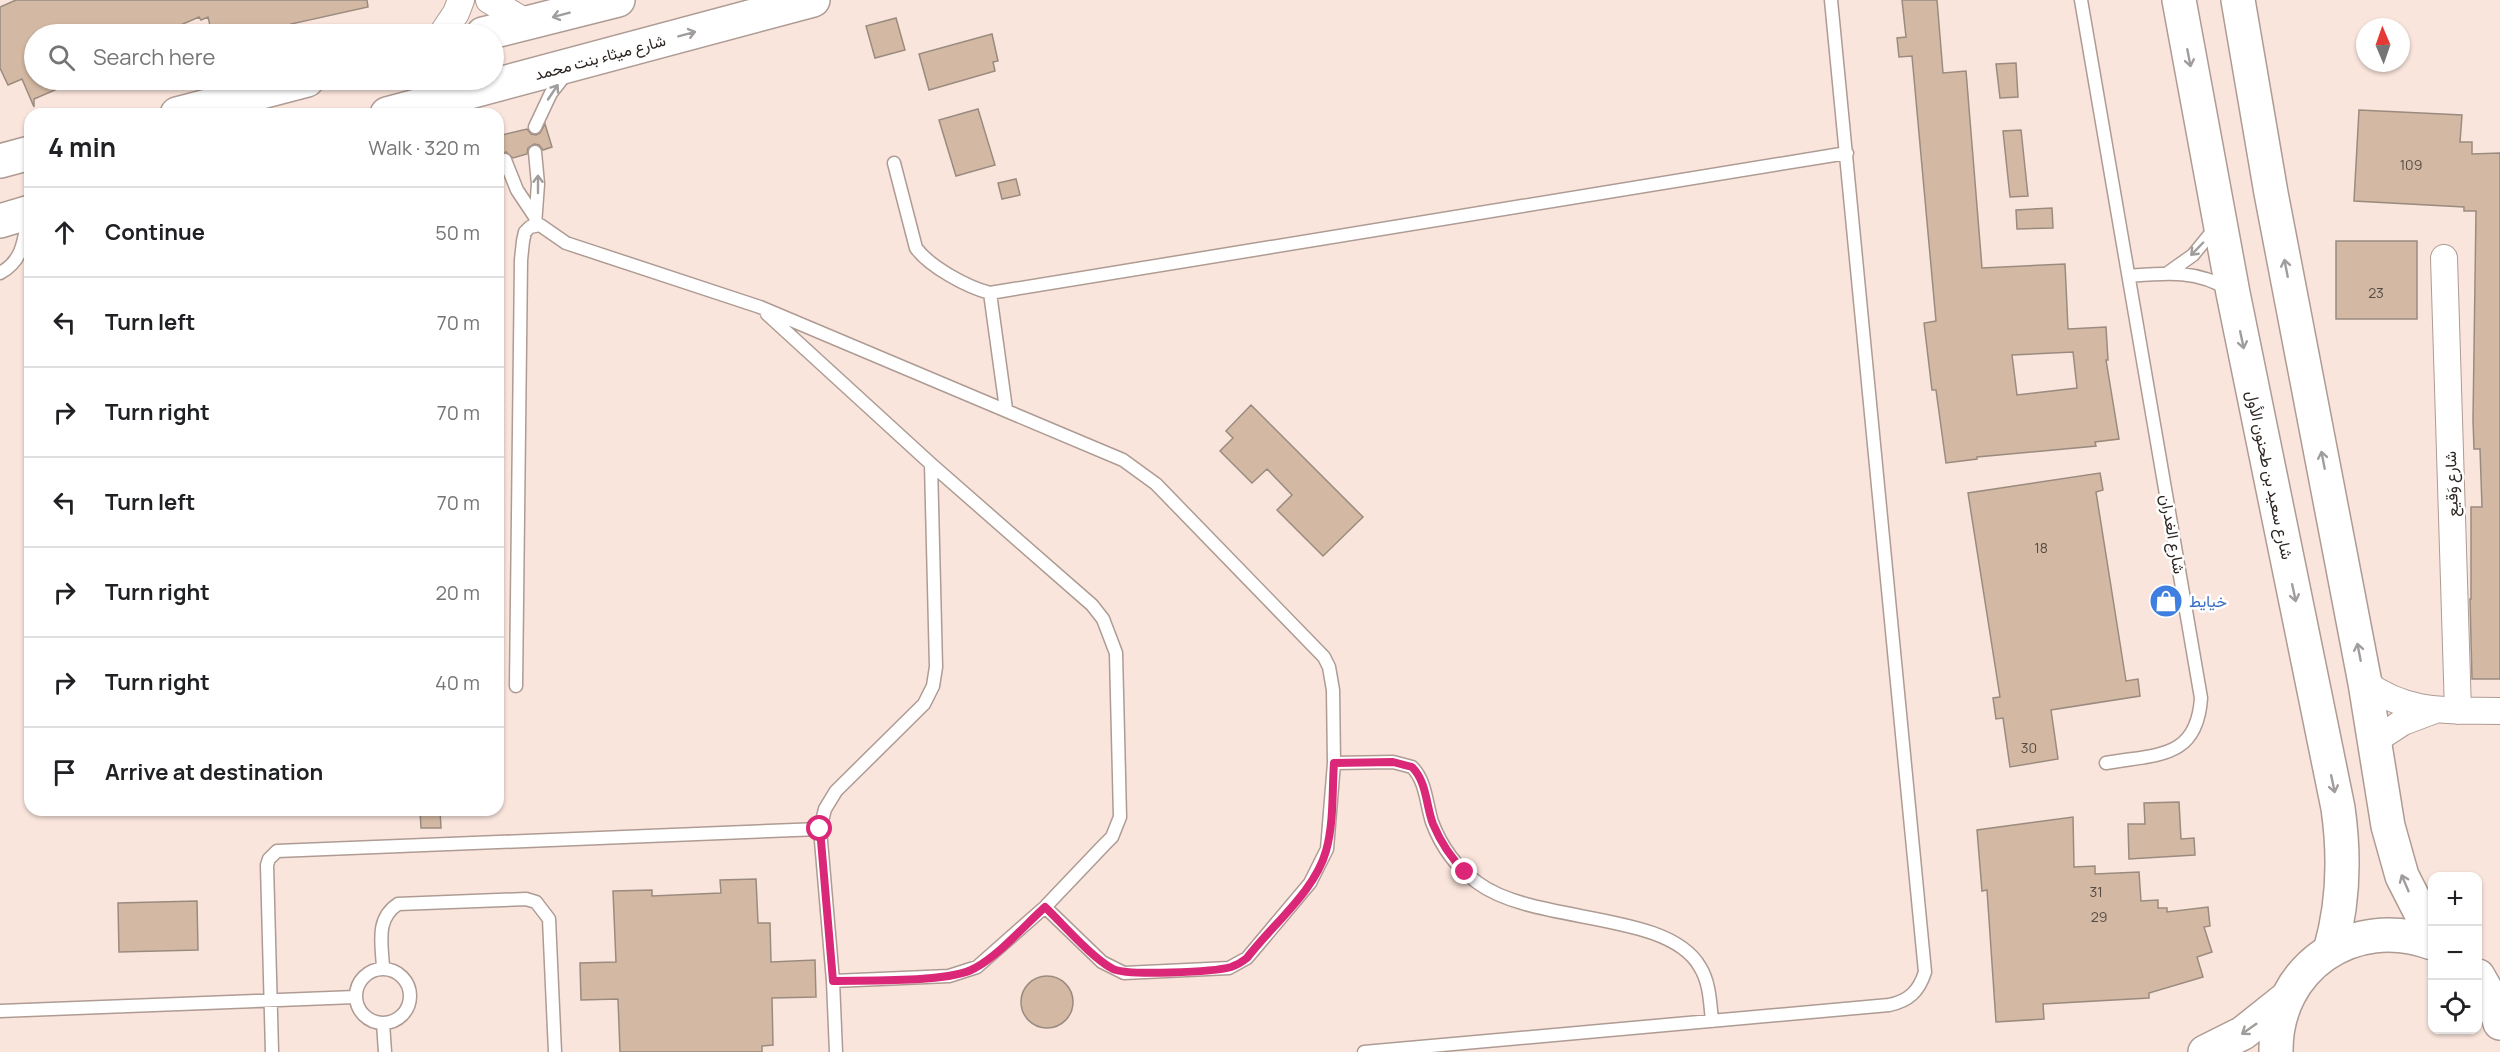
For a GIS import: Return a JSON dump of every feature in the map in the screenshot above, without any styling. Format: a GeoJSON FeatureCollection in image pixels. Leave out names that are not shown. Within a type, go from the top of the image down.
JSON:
{"type":"FeatureCollection","features":[{"type":"Feature","properties":{"kind":"main road"},"geometry":{"type":"LineString","coordinates":[[504,29],[618,0]]}},
{"type":"Feature","properties":{"kind":"main road","name":"شارع ميثاء بنت محمد"},"geometry":{"type":"LineString","coordinates":[[504,85],[813,0]]}},
{"type":"Feature","properties":{"kind":"main road","name":"شارع سعيد بن طحنون الأول"},"geometry":{"type":"LineString","coordinates":[[2179,0],[2233,293],[2341,832],[2343,872],[2341,904],[2330,951]]}},
{"type":"Feature","properties":{"kind":"main road"},"geometry":{"type":"LineString","coordinates":[[2238,0],[2271,193],[2365,683],[2394,852],[2412,900],[2428,927]]}},
{"type":"Feature","properties":{"kind":"main road"},"geometry":{"type":"LineString","coordinates":[[200,108],[269,90]]}},
{"type":"Feature","properties":{"kind":"main road","name":"شارع ميثاء بنت محمد"},"geometry":{"type":"LineString","coordinates":[[423,108],[486,90]]}},
{"type":"Feature","properties":{"kind":"main road"},"geometry":{"type":"LineString","coordinates":[[0,161],[24,155]]}},
{"type":"Feature","properties":{"kind":"main road"},"geometry":{"type":"LineString","coordinates":[[2205,1052],[2243,1034],[2287,998],[2313,963],[2350,941],[2373,935],[2395,934],[2418,937],[2428,941]]}},
{"type":"Feature","properties":{"kind":"main road"},"geometry":{"type":"LineString","coordinates":[[2487,985],[2500,1023]]}},
{"type":"Feature","properties":{"kind":"main road"},"geometry":{"type":"LineString","coordinates":[[2276,1052],[2280,1018],[2287,998]]}},
{"type":"Feature","properties":{"kind":"street"},"geometry":{"type":"LineString","coordinates":[[449,24],[461,0]]}},
{"type":"Feature","properties":{"kind":"street"},"geometry":{"type":"LineString","coordinates":[[489,0],[529,24]]}},
{"type":"Feature","properties":{"kind":"street","name":"شارع وَقيع"},"geometry":{"type":"LineString","coordinates":[[2444,258],[2447,710]]}},
{"type":"Feature","properties":{"kind":"street"},"geometry":{"type":"LineString","coordinates":[[2365,683],[2398,703],[2447,710],[2500,711]]}},
{"type":"Feature","properties":{"kind":"street"},"geometry":{"type":"LineString","coordinates":[[2374,741],[2403,722],[2447,710]]}},
{"type":"Feature","properties":{"kind":"lane"},"geometry":{"type":"LineString","coordinates":[[1364,1052],[1899,1003],[1917,991],[1925,972],[1831,0]]}},
{"type":"Feature","properties":{"kind":"lane","name":"شارع الغدران"},"geometry":{"type":"LineString","coordinates":[[2080,0],[2201,698],[2194,732],[2178,748],[2167,753],[2106,763]]}},
{"type":"Feature","properties":{"kind":"lane"},"geometry":{"type":"LineString","coordinates":[[535,127],[551,93],[562,78],[579,63]]}},
{"type":"Feature","properties":{"kind":"lane"},"geometry":{"type":"LineString","coordinates":[[516,686],[521,260],[525,232],[535,221],[538,184],[535,152]]}},
{"type":"Feature","properties":{"kind":"lane"},"geometry":{"type":"LineString","coordinates":[[894,163],[916,248],[923,258],[990,293],[1847,153]]}},
{"type":"Feature","properties":{"kind":"lane"},"geometry":{"type":"LineString","coordinates":[[505,160],[517,190],[535,221],[559,239],[574,246],[760,307],[1006,409],[1114,456],[1141,471],[1316,648],[1329,667],[1332,678],[1334,763],[1329,836],[1323,861],[1310,883],[1247,958],[1239,964],[1219,969],[1132,973],[1116,971],[1102,962],[1045,907]]}},
{"type":"Feature","properties":{"kind":"lane"},"geometry":{"type":"LineString","coordinates":[[0,273],[14,264],[21,252],[20,215]]}},
{"type":"Feature","properties":{"kind":"lane"},"geometry":{"type":"LineString","coordinates":[[2169,272],[2193,255],[2220,221]]}},
{"type":"Feature","properties":{"kind":"lane"},"geometry":{"type":"LineString","coordinates":[[2129,276],[2169,272],[2196,275],[2221,285],[2233,293]]}},
{"type":"Feature","properties":{"kind":"lane"},"geometry":{"type":"LineString","coordinates":[[990,293],[1006,409]]}},
{"type":"Feature","properties":{"kind":"lane"},"geometry":{"type":"LineString","coordinates":[[760,307],[931,464],[1092,605],[1107,627],[1116,653],[1120,817],[1112,837],[1045,907],[985,962],[968,972],[949,976],[833,981]]}},
{"type":"Feature","properties":{"kind":"lane"},"geometry":{"type":"LineString","coordinates":[[836,1052],[833,981],[820,829],[825,809],[836,791],[924,704],[933,686],[936,667],[931,464]]}},
{"type":"Feature","properties":{"kind":"lane"},"geometry":{"type":"LineString","coordinates":[[1334,763],[1393,762],[1412,767],[1421,779],[1432,822],[1451,857],[1465,872],[1496,894],[1552,911],[1653,933],[1675,942],[1685,949],[1701,968],[1709,991],[1712,1021]]}},
{"type":"Feature","properties":{"kind":"lane"},"geometry":{"type":"LineString","coordinates":[[272,1052],[267,865],[277,851],[820,829]]}},
{"type":"Feature","properties":{"kind":"lane"},"geometry":{"type":"LineString","coordinates":[[383,968],[381,927],[390,910],[398,904],[526,898],[536,902],[549,919],[555,1052]]}},
{"type":"Feature","properties":{"kind":"lane"},"geometry":{"type":"LineString","coordinates":[[383,968],[401,974],[410,991],[410,1000],[400,1017],[383,1023],[367,1018],[357,1005],[355,997],[360,980],[366,974],[383,968]]}},
{"type":"Feature","properties":{"kind":"lane"},"geometry":{"type":"LineString","coordinates":[[0,1011],[355,997]]}},
{"type":"Feature","properties":{"kind":"lane"},"geometry":{"type":"LineString","coordinates":[[383,1023],[385,1052]]}},
{"type":"Feature","properties":{"kind":"building"},"geometry":{"type":"Polygon","coordinates":[[[16,0],[367,0],[368,7],[291,24],[210,24],[208,17],[201,20],[199,17],[183,24],[24,24],[24,84],[22,79],[8,85],[0,68],[0,7],[16,0]]]}},
{"type":"Feature","properties":{"kind":"building"},"geometry":{"type":"Polygon","coordinates":[[[1902,0],[1937,0],[1943,73],[1966,71],[1982,268],[2065,264],[2068,329],[2106,327],[2108,360],[2106,360],[2119,439],[2095,442],[2096,446],[1977,457],[1977,459],[1946,463],[1936,390],[1932,390],[1924,323],[1936,321],[1912,56],[1899,57],[1897,38],[1906,37],[1902,0]],[[2073,352],[2012,355],[2017,395],[2077,388],[2073,352]]]}},
{"type":"Feature","properties":{"kind":"building"},"geometry":{"type":"Polygon","coordinates":[[[896,18],[905,50],[875,58],[866,26],[896,18]]]}},
{"type":"Feature","properties":{"kind":"building"},"geometry":{"type":"Polygon","coordinates":[[[992,34],[998,61],[993,62],[995,71],[929,90],[919,54],[992,34]]]}},
{"type":"Feature","properties":{"kind":"building"},"geometry":{"type":"Polygon","coordinates":[[[2016,63],[2018,97],[2000,98],[1996,64],[2016,63]]]}},
{"type":"Feature","properties":{"kind":"building"},"geometry":{"type":"Polygon","coordinates":[[[27,90],[55,90],[34,99],[34,107],[27,90]]]}},
{"type":"Feature","properties":{"kind":"building"},"geometry":{"type":"Polygon","coordinates":[[[978,109],[995,165],[956,176],[939,120],[978,109]]]}},
{"type":"Feature","properties":{"kind":"building"},"geometry":{"type":"Polygon","coordinates":[[[2359,110],[2462,115],[2460,142],[2472,142],[2472,154],[2500,153],[2500,679],[2472,679],[2471,507],[2482,507],[2480,449],[2474,449],[2473,420],[2476,211],[2464,211],[2464,207],[2354,201],[2359,110]]]}},
{"type":"Feature","properties":{"kind":"building"},"geometry":{"type":"Polygon","coordinates":[[[545,124],[552,147],[543,150],[539,145],[534,144],[528,148],[527,154],[513,158],[506,152],[504,153],[504,135],[527,129],[531,134],[540,133],[545,124]]]}},
{"type":"Feature","properties":{"kind":"building"},"geometry":{"type":"Polygon","coordinates":[[[2021,130],[2028,196],[2010,197],[2003,131],[2021,130]]]}},
{"type":"Feature","properties":{"kind":"building"},"geometry":{"type":"Polygon","coordinates":[[[1016,179],[1020,195],[1002,199],[998,183],[1016,179]]]}},
{"type":"Feature","properties":{"kind":"building"},"geometry":{"type":"Polygon","coordinates":[[[2052,208],[2053,228],[2017,229],[2016,210],[2052,208]]]}},
{"type":"Feature","properties":{"kind":"building"},"geometry":{"type":"Polygon","coordinates":[[[2336,241],[2417,241],[2417,319],[2336,319],[2336,241]]]}},
{"type":"Feature","properties":{"kind":"building"},"geometry":{"type":"Polygon","coordinates":[[[1251,405],[1363,517],[1323,556],[1277,510],[1292,495],[1267,469],[1252,483],[1220,451],[1233,438],[1226,431],[1251,405]]]}},
{"type":"Feature","properties":{"kind":"building"},"geometry":{"type":"Polygon","coordinates":[[[2100,473],[2103,490],[2096,492],[2126,681],[2138,679],[2140,696],[2051,710],[2058,759],[2010,767],[2003,718],[1996,719],[1993,698],[2000,697],[1968,493],[2100,473]]]}},
{"type":"Feature","properties":{"kind":"building"},"geometry":{"type":"Polygon","coordinates":[[[2179,802],[2181,839],[2194,838],[2195,855],[2129,859],[2128,824],[2145,824],[2144,803],[2179,802]]]}},
{"type":"Feature","properties":{"kind":"building"},"geometry":{"type":"Polygon","coordinates":[[[420,816],[440,816],[441,828],[421,828],[420,816]]]}},
{"type":"Feature","properties":{"kind":"building"},"geometry":{"type":"Polygon","coordinates":[[[2073,817],[2074,867],[2095,866],[2095,874],[2139,872],[2141,901],[2158,900],[2158,908],[2167,908],[2167,912],[2208,907],[2210,926],[2204,927],[2212,952],[2197,957],[2203,977],[2149,993],[2149,998],[2043,1004],[2044,1019],[1996,1022],[1987,890],[1982,891],[1977,830],[2073,817]]]}},
{"type":"Feature","properties":{"kind":"building"},"geometry":{"type":"Polygon","coordinates":[[[756,879],[758,923],[770,923],[771,962],[815,960],[816,997],[772,998],[773,1045],[762,1046],[762,1052],[620,1052],[618,999],[581,1000],[580,963],[616,962],[613,891],[652,890],[652,896],[721,893],[720,880],[756,879]]]}},
{"type":"Feature","properties":{"kind":"building"},"geometry":{"type":"Polygon","coordinates":[[[197,901],[198,950],[119,952],[118,903],[197,901]]]}},
{"type":"Feature","properties":{"kind":"building"},"geometry":{"type":"Polygon","coordinates":[[[1047,976],[1057,978],[1065,984],[1071,992],[1073,1002],[1071,1012],[1065,1020],[1057,1026],[1047,1028],[1037,1026],[1029,1020],[1023,1012],[1021,1002],[1023,992],[1029,984],[1037,978],[1047,976]]]}},
{"type":"Feature","properties":{"kind":"place","name":"خيايط"},"geometry":{"type":"Point","coordinates":[2166,601]}},
{"type":"Feature","properties":{"kind":"route"},"geometry":{"type":"LineString","coordinates":[[820,829],[833,981],[949,976],[968,972],[985,962],[1045,907],[1102,962],[1116,971],[1132,973],[1219,969],[1239,964],[1247,958],[1310,883],[1323,861],[1329,836],[1334,763],[1393,762],[1412,767],[1421,779],[1432,822],[1440,840],[1465,872]]}}]}
